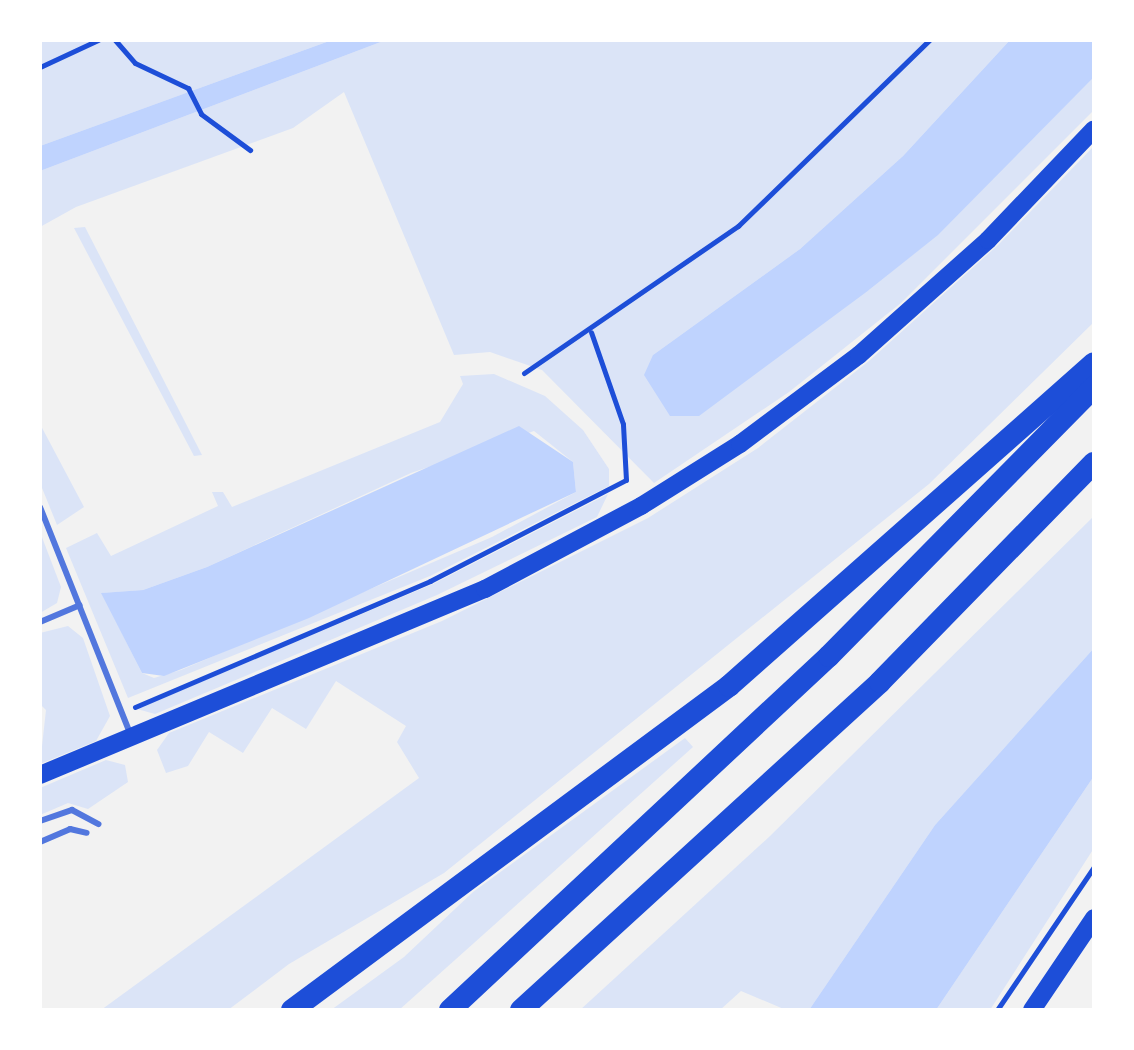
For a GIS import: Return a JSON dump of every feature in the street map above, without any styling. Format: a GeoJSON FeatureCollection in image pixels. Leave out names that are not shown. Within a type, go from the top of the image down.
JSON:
{"type":"FeatureCollection","features":[{"type":"Feature","properties":{"kind":"highway"},"geometry":{"type":"LineString","coordinates":[[292,1010],[729,686],[1094,363]]}},
{"type":"Feature","properties":{"kind":"highway"},"geometry":{"type":"LineString","coordinates":[[450,1010],[829,656],[1094,387]]}},
{"type":"Feature","properties":{"kind":"highway"},"geometry":{"type":"LineString","coordinates":[[520,1010],[880,682],[1094,463]]}},
{"type":"Feature","properties":{"kind":"main road"},"geometry":{"type":"LineString","coordinates":[[40,775],[485,589],[691,474],[800,401],[900,320],[988,240],[1094,129]]}},
{"type":"Feature","properties":{"kind":"main road"},"geometry":{"type":"LineString","coordinates":[[1032,1010],[1094,918]]}},
{"type":"Feature","properties":{"kind":"lane"},"geometry":{"type":"LineString","coordinates":[[40,507],[132,737]]}},
{"type":"Feature","properties":{"kind":"lane"},"geometry":{"type":"LineString","coordinates":[[40,622],[80,605]]}},
{"type":"Feature","properties":{"kind":"lane"},"geometry":{"type":"LineString","coordinates":[[40,821],[72,810],[98,824]]}},
{"type":"Feature","properties":{"kind":"lane"},"geometry":{"type":"LineString","coordinates":[[40,842],[70,829],[87,833]]}},
{"type":"Feature","properties":{"kind":"path"},"geometry":{"type":"LineString","coordinates":[[40,66],[98,40]]}},
{"type":"Feature","properties":{"kind":"path"},"geometry":{"type":"LineString","coordinates":[[115,40],[135,63],[188,88],[201,114],[250,150]]}},
{"type":"Feature","properties":{"kind":"path"},"geometry":{"type":"LineString","coordinates":[[524,372],[592,332],[738,226],[929,40]]}},
{"type":"Feature","properties":{"kind":"path"},"geometry":{"type":"LineString","coordinates":[[123,711],[430,581],[626,480],[623,424],[592,332]]}},
{"type":"Feature","properties":{"kind":"path"},"geometry":{"type":"LineString","coordinates":[[998,1010],[1094,867]]}},
{"type":"Feature","properties":{"kind":"shaded area"},"geometry":{"type":"Polygon","coordinates":[[[40,40],[332,40],[40,146],[40,40]]]}},
{"type":"Feature","properties":{"kind":"shaded area"},"geometry":{"type":"Polygon","coordinates":[[[386,40],[1010,40],[903,156],[800,249],[653,355],[869,290],[937,235],[1094,77],[1094,110],[901,303],[789,392],[654,483],[542,370],[490,352],[454,355],[344,92],[293,128],[76,207],[40,227],[40,171],[386,40]]]}},
{"type":"Feature","properties":{"kind":"shaded area"},"geometry":{"type":"Polygon","coordinates":[[[1094,146],[1094,322],[929,484],[444,873],[289,964],[228,1010],[101,1010],[419,778],[397,742],[406,726],[336,681],[306,729],[272,708],[243,753],[209,732],[188,766],[166,773],[157,750],[169,733],[442,621],[648,518],[758,448],[869,361],[998,245],[1094,146]]]}},
{"type":"Feature","properties":{"kind":"shaded area"},"geometry":{"type":"Polygon","coordinates":[[[85,227],[202,455],[194,456],[74,228],[85,227]]]}},
{"type":"Feature","properties":{"kind":"shaded area"},"geometry":{"type":"Polygon","coordinates":[[[494,374],[545,396],[583,430],[609,469],[609,486],[430,576],[128,698],[66,548],[97,533],[111,556],[218,506],[212,492],[223,492],[232,507],[440,422],[463,384],[460,376],[494,374]],[[534,431],[411,473],[207,567],[143,590],[102,593],[142,673],[154,678],[181,670],[492,537],[576,492],[573,462],[534,431]]]}},
{"type":"Feature","properties":{"kind":"shaded area"},"geometry":{"type":"Polygon","coordinates":[[[40,424],[84,507],[57,525],[40,483],[40,424]]]}},
{"type":"Feature","properties":{"kind":"shaded area"},"geometry":{"type":"Polygon","coordinates":[[[608,494],[597,517],[437,595],[155,714],[137,709],[433,584],[608,494]]]}},
{"type":"Feature","properties":{"kind":"shaded area"},"geometry":{"type":"Polygon","coordinates":[[[1094,516],[1094,648],[935,825],[809,1010],[786,1010],[741,991],[720,1010],[580,1010],[769,837],[1094,516]]]}},
{"type":"Feature","properties":{"kind":"shaded area"},"geometry":{"type":"Polygon","coordinates":[[[40,532],[61,587],[57,603],[40,613],[40,532]]]}},
{"type":"Feature","properties":{"kind":"shaded area"},"geometry":{"type":"Polygon","coordinates":[[[68,626],[83,638],[110,716],[96,741],[40,764],[46,710],[40,704],[40,633],[68,626]]]}},
{"type":"Feature","properties":{"kind":"shaded area"},"geometry":{"type":"Polygon","coordinates":[[[685,738],[693,747],[399,1010],[331,1010],[404,957],[473,892],[685,738]]]}},
{"type":"Feature","properties":{"kind":"shaded area"},"geometry":{"type":"Polygon","coordinates":[[[106,760],[125,765],[128,782],[88,809],[68,803],[40,815],[40,788],[106,760]]]}},
{"type":"Feature","properties":{"kind":"shaded area"},"geometry":{"type":"Polygon","coordinates":[[[1094,776],[1094,848],[990,1010],[936,1010],[1094,776]]]}},
{"type":"Feature","properties":{"kind":"water"},"geometry":{"type":"Polygon","coordinates":[[[332,40],[386,40],[40,171],[40,146],[332,40]]]}},
{"type":"Feature","properties":{"kind":"water"},"geometry":{"type":"Polygon","coordinates":[[[1010,40],[1094,40],[1094,77],[938,235],[699,416],[670,416],[644,375],[653,355],[800,249],[903,156],[1010,40]]]}},
{"type":"Feature","properties":{"kind":"water"},"geometry":{"type":"Polygon","coordinates":[[[519,426],[573,462],[576,492],[309,618],[164,676],[142,673],[101,593],[143,590],[207,567],[519,426]]]}},
{"type":"Feature","properties":{"kind":"water"},"geometry":{"type":"Polygon","coordinates":[[[1094,648],[1094,776],[936,1010],[809,1010],[935,825],[1094,648]]]}}]}
